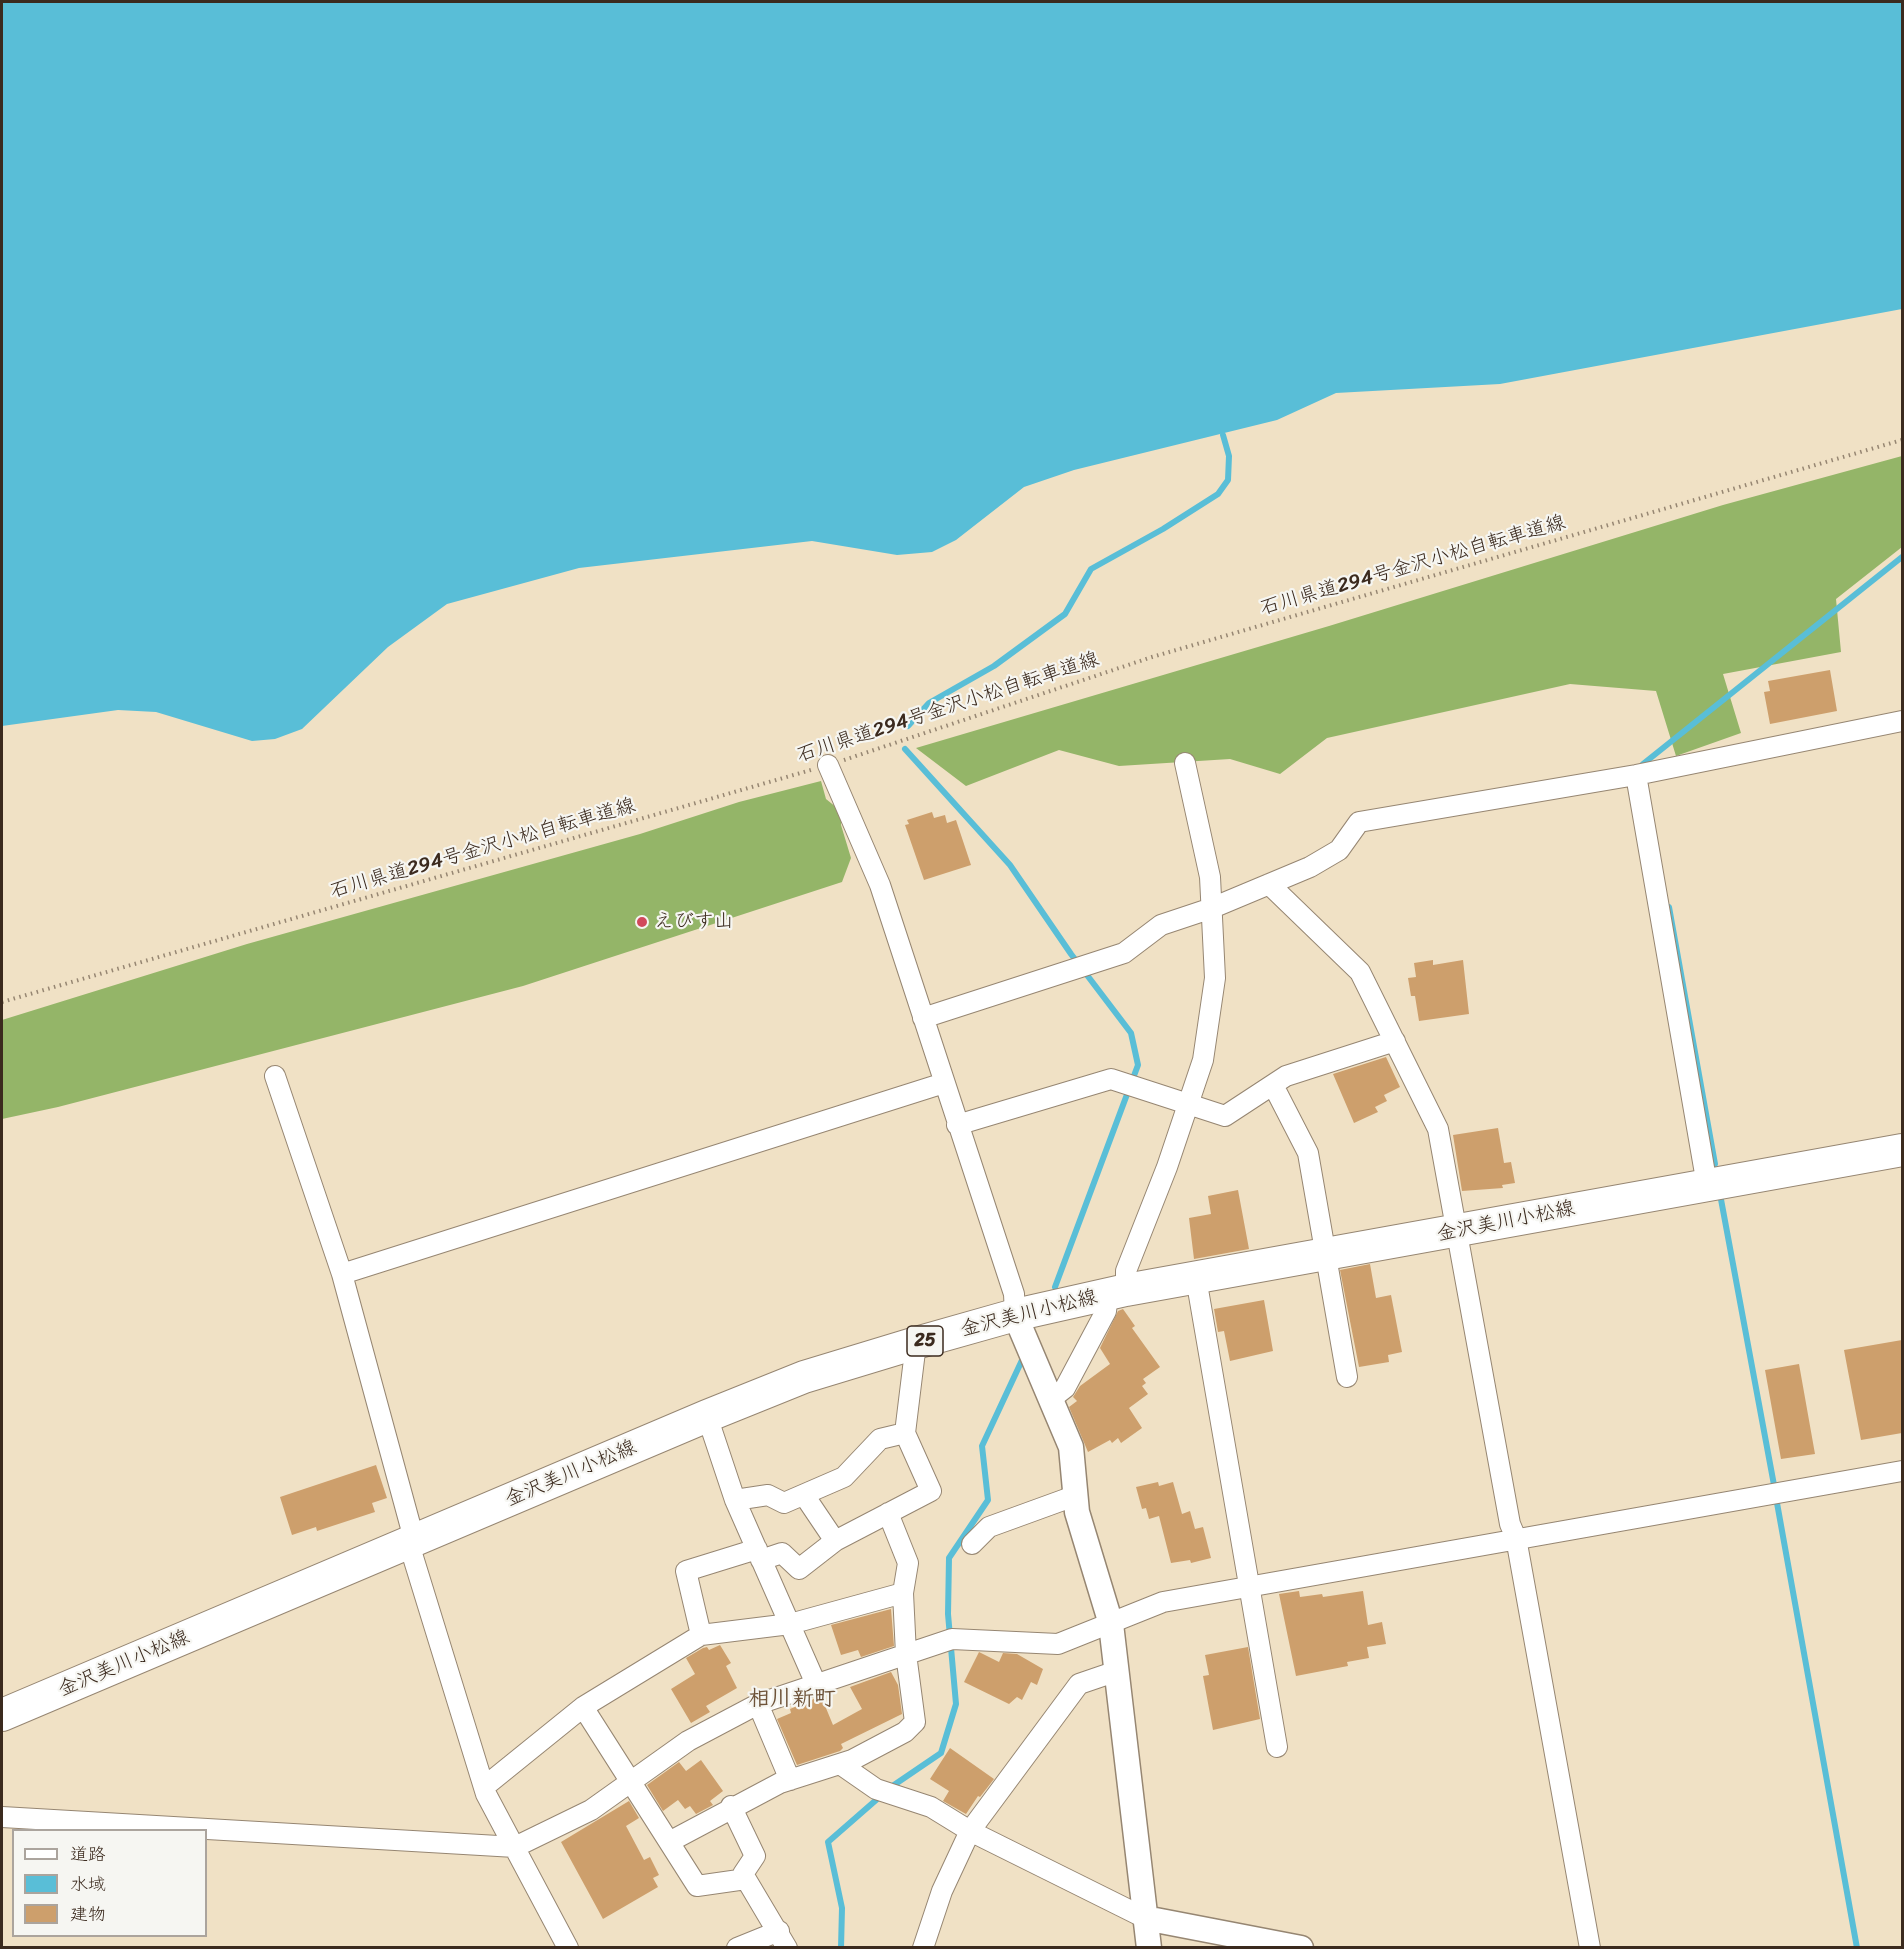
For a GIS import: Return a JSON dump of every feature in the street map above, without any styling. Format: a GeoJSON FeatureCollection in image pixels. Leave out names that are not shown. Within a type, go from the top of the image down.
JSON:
{"type":"FeatureCollection","features":[{"type":"Feature","properties":{"kind":"main road","name":"金沢美川小松線"},"geometry":{"type":"LineString","coordinates":[[2,1715],[707,1416],[804,1377],[916,1343],[1016,1315],[1117,1292],[1902,1150]]}},
{"type":"Feature","properties":{"kind":"street"},"geometry":{"type":"LineString","coordinates":[[923,1018],[1124,953],[1161,925],[1212,908],[1269,884],[1339,850],[1359,822],[1636,775],[1902,721]]}},
{"type":"Feature","properties":{"kind":"street"},"geometry":{"type":"LineString","coordinates":[[1050,1399],[1065,1388],[1117,1292],[1167,1167],[1203,1060],[1215,978],[1212,908],[1210,877],[1185,763]]}},
{"type":"Feature","properties":{"kind":"street"},"geometry":{"type":"LineString","coordinates":[[828,765],[880,885],[1014,1294],[1016,1315],[1071,1447],[1077,1512],[1112,1624],[1149,1947]]}},
{"type":"Feature","properties":{"kind":"street"},"geometry":{"type":"LineString","coordinates":[[1636,775],[1707,1185]]}},
{"type":"Feature","properties":{"kind":"street"},"geometry":{"type":"LineString","coordinates":[[1269,884],[1360,972],[1438,1129],[1510,1524],[1516,1538],[1590,1947]]}},
{"type":"Feature","properties":{"kind":"street"},"geometry":{"type":"LineString","coordinates":[[957,1125],[1111,1079],[1225,1116],[1286,1076],[1395,1041]]}},
{"type":"Feature","properties":{"kind":"street"},"geometry":{"type":"LineString","coordinates":[[275,1076],[342,1274],[411,1528],[409,1544],[484,1787],[568,1947]]}},
{"type":"Feature","properties":{"kind":"street"},"geometry":{"type":"LineString","coordinates":[[342,1274],[944,1083]]}},
{"type":"Feature","properties":{"kind":"street"},"geometry":{"type":"LineString","coordinates":[[1273,1084],[1308,1153],[1347,1377]]}},
{"type":"Feature","properties":{"kind":"street"},"geometry":{"type":"LineString","coordinates":[[1196,1278],[1277,1747]]}},
{"type":"Feature","properties":{"kind":"street"},"geometry":{"type":"LineString","coordinates":[[701,1635],[686,1571],[759,1554],[782,1553],[799,1569],[835,1541],[931,1491],[905,1433],[916,1343]]}},
{"type":"Feature","properties":{"kind":"street"},"geometry":{"type":"LineString","coordinates":[[707,1416],[735,1500],[816,1684]]}},
{"type":"Feature","properties":{"kind":"street"},"geometry":{"type":"LineString","coordinates":[[735,1500],[768,1495],[784,1503],[844,1477],[880,1439],[905,1433]]}},
{"type":"Feature","properties":{"kind":"street"},"geometry":{"type":"LineString","coordinates":[[2,1817],[515,1847],[591,1810],[688,1741],[758,1704],[952,1639],[1058,1644],[1163,1602],[1902,1471]]}},
{"type":"Feature","properties":{"kind":"street"},"geometry":{"type":"LineString","coordinates":[[804,1495],[835,1541]]}},
{"type":"Feature","properties":{"kind":"street"},"geometry":{"type":"LineString","coordinates":[[972,1544],[989,1527],[1077,1495]]}},
{"type":"Feature","properties":{"kind":"street"},"geometry":{"type":"LineString","coordinates":[[669,1842],[731,1806],[790,1780],[840,1764],[905,1732],[915,1722],[906,1654],[903,1593],[908,1563],[888,1513]]}},
{"type":"Feature","properties":{"kind":"street"},"geometry":{"type":"LineString","coordinates":[[484,1787],[583,1707],[701,1635],[790,1624],[903,1593]]}},
{"type":"Feature","properties":{"kind":"street"},"geometry":{"type":"LineString","coordinates":[[923,1947],[942,1891],[970,1831],[1079,1684],[1117,1671]]}},
{"type":"Feature","properties":{"kind":"street"},"geometry":{"type":"LineString","coordinates":[[758,1704],[790,1780]]}},
{"type":"Feature","properties":{"kind":"street"},"geometry":{"type":"LineString","coordinates":[[583,1707],[697,1886],[746,1879]]}},
{"type":"Feature","properties":{"kind":"street"},"geometry":{"type":"LineString","coordinates":[[840,1764],[876,1789],[931,1807],[970,1831],[1145,1918],[1301,1947]]}},
{"type":"Feature","properties":{"kind":"street"},"geometry":{"type":"LineString","coordinates":[[731,1806],[754,1856],[743,1874],[783,1939],[737,1947]]}},
{"type":"Feature","properties":{"kind":"path","name":"石川県道294号金沢小松自転車道線"},"geometry":{"type":"LineString","coordinates":[[2,1002],[828,765],[1152,657],[1902,440]]}},
{"type":"Feature","properties":{"kind":"green space"},"geometry":{"type":"Polygon","coordinates":[[[1902,456],[1902,547],[1836,599],[1841,652],[1723,674],[1741,733],[1676,756],[1656,691],[1570,684],[1327,738],[1280,774],[1230,759],[1119,766],[1059,750],[966,786],[916,748],[1329,626],[1723,505],[1902,456]]]}},
{"type":"Feature","properties":{"kind":"green space"},"geometry":{"type":"Polygon","coordinates":[[[821,781],[826,799],[842,812],[841,825],[851,858],[842,882],[523,986],[58,1107],[2,1119],[2,1020],[247,944],[640,834],[739,802],[821,781]]]}},
{"type":"Feature","properties":{"kind":"water"},"geometry":{"type":"Polygon","coordinates":[[[2,2],[1902,2],[1902,309],[1500,384],[1336,393],[1277,420],[1074,470],[1024,487],[956,540],[932,552],[897,555],[812,541],[579,568],[447,604],[388,647],[302,729],[275,739],[252,741],[156,712],[118,710],[2,726],[2,2]]]}},
{"type":"Feature","properties":{"kind":"building"},"geometry":{"type":"Polygon","coordinates":[[[1830,670],[1837,711],[1770,724],[1764,692],[1770,691],[1768,681],[1830,670]]]}},
{"type":"Feature","properties":{"kind":"building"},"geometry":{"type":"Polygon","coordinates":[[[932,812],[934,818],[945,815],[947,823],[956,820],[971,865],[924,880],[905,825],[909,824],[907,820],[932,812]]]}},
{"type":"Feature","properties":{"kind":"building"},"geometry":{"type":"Polygon","coordinates":[[[1433,960],[1433,965],[1463,960],[1469,1014],[1419,1021],[1415,996],[1411,996],[1408,978],[1416,977],[1414,963],[1433,960]]]}},
{"type":"Feature","properties":{"kind":"building"},"geometry":{"type":"Polygon","coordinates":[[[1386,1057],[1400,1087],[1384,1095],[1387,1101],[1375,1107],[1378,1112],[1354,1123],[1333,1074],[1386,1057]]]}},
{"type":"Feature","properties":{"kind":"building"},"geometry":{"type":"Polygon","coordinates":[[[1498,1128],[1504,1163],[1511,1162],[1515,1183],[1502,1185],[1503,1188],[1462,1191],[1453,1135],[1498,1128]]]}},
{"type":"Feature","properties":{"kind":"building"},"geometry":{"type":"Polygon","coordinates":[[[1238,1190],[1249,1249],[1194,1259],[1189,1218],[1211,1214],[1208,1196],[1238,1190]]]}},
{"type":"Feature","properties":{"kind":"building"},"geometry":{"type":"Polygon","coordinates":[[[1370,1264],[1376,1298],[1391,1295],[1402,1352],[1388,1355],[1389,1362],[1359,1367],[1340,1270],[1370,1264]]]}},
{"type":"Feature","properties":{"kind":"building"},"geometry":{"type":"Polygon","coordinates":[[[1264,1300],[1273,1351],[1230,1361],[1224,1331],[1218,1332],[1214,1309],[1264,1300]]]}},
{"type":"Feature","properties":{"kind":"building"},"geometry":{"type":"Polygon","coordinates":[[[1123,1309],[1135,1326],[1132,1328],[1160,1367],[1143,1379],[1146,1383],[1142,1386],[1148,1394],[1129,1408],[1142,1428],[1121,1443],[1118,1438],[1112,1443],[1110,1440],[1088,1452],[1069,1407],[1077,1401],[1073,1397],[1080,1386],[1110,1364],[1100,1348],[1118,1311],[1123,1309]]]}},
{"type":"Feature","properties":{"kind":"building"},"geometry":{"type":"Polygon","coordinates":[[[1902,1340],[1902,1433],[1861,1440],[1844,1350],[1902,1340]]]}},
{"type":"Feature","properties":{"kind":"building"},"geometry":{"type":"Polygon","coordinates":[[[1799,1364],[1815,1454],[1781,1459],[1765,1370],[1799,1364]]]}},
{"type":"Feature","properties":{"kind":"building"},"geometry":{"type":"Polygon","coordinates":[[[376,1465],[387,1498],[372,1503],[375,1512],[317,1531],[316,1527],[292,1535],[280,1497],[376,1465]]]}},
{"type":"Feature","properties":{"kind":"building"},"geometry":{"type":"Polygon","coordinates":[[[1158,1482],[1159,1486],[1173,1482],[1182,1514],[1190,1511],[1195,1529],[1203,1527],[1211,1558],[1191,1563],[1190,1560],[1171,1563],[1159,1516],[1149,1519],[1146,1508],[1142,1509],[1136,1487],[1158,1482]]]}},
{"type":"Feature","properties":{"kind":"building"},"geometry":{"type":"Polygon","coordinates":[[[1299,1591],[1300,1597],[1322,1594],[1323,1597],[1363,1591],[1368,1625],[1382,1622],[1386,1644],[1367,1647],[1369,1658],[1347,1662],[1348,1666],[1296,1676],[1279,1594],[1299,1591]]]}},
{"type":"Feature","properties":{"kind":"building"},"geometry":{"type":"Polygon","coordinates":[[[891,1609],[894,1646],[861,1657],[858,1650],[841,1655],[831,1625],[891,1609]]]}},
{"type":"Feature","properties":{"kind":"building"},"geometry":{"type":"Polygon","coordinates":[[[720,1645],[731,1663],[726,1666],[737,1688],[706,1706],[710,1712],[691,1723],[671,1689],[695,1674],[686,1658],[703,1648],[707,1647],[709,1650],[720,1645]]]}},
{"type":"Feature","properties":{"kind":"building"},"geometry":{"type":"Polygon","coordinates":[[[1248,1647],[1260,1719],[1213,1730],[1203,1676],[1209,1675],[1205,1655],[1248,1647]]]}},
{"type":"Feature","properties":{"kind":"building"},"geometry":{"type":"Polygon","coordinates":[[[979,1652],[999,1662],[1003,1653],[1017,1654],[1043,1669],[1037,1685],[1031,1682],[1022,1700],[1017,1697],[1009,1704],[964,1682],[979,1652]]]}},
{"type":"Feature","properties":{"kind":"building"},"geometry":{"type":"Polygon","coordinates":[[[891,1672],[898,1685],[902,1714],[841,1744],[843,1748],[840,1751],[797,1765],[777,1719],[791,1713],[790,1709],[821,1696],[833,1725],[862,1709],[850,1687],[891,1672]]]}},
{"type":"Feature","properties":{"kind":"building"},"geometry":{"type":"Polygon","coordinates":[[[950,1748],[994,1779],[980,1797],[978,1796],[966,1814],[943,1801],[949,1791],[930,1779],[950,1748]]]}},
{"type":"Feature","properties":{"kind":"building"},"geometry":{"type":"Polygon","coordinates":[[[701,1760],[723,1791],[710,1801],[713,1805],[696,1814],[690,1806],[685,1809],[678,1800],[663,1811],[647,1785],[679,1762],[686,1771],[701,1760]]]}},
{"type":"Feature","properties":{"kind":"building"},"geometry":{"type":"Polygon","coordinates":[[[629,1801],[639,1818],[626,1826],[644,1860],[650,1857],[659,1875],[653,1878],[658,1887],[603,1919],[561,1842],[629,1801]]]}},
{"type":"Feature","properties":{"kind":"waterway"},"geometry":{"type":"LineString","coordinates":[[908,726],[929,703],[994,666],[1065,614],[1091,569],[1163,529],[1218,494],[1228,480],[1229,456],[1223,435]]}},
{"type":"Feature","properties":{"kind":"waterway"},"geometry":{"type":"LineString","coordinates":[[1643,764],[1902,557]]}},
{"type":"Feature","properties":{"kind":"waterway"},"geometry":{"type":"LineString","coordinates":[[905,749],[1010,865],[1071,954],[1131,1033],[1138,1065],[1055,1287]]}},
{"type":"Feature","properties":{"kind":"waterway"},"geometry":{"type":"LineString","coordinates":[[1669,907],[1715,1164]]}},
{"type":"Feature","properties":{"kind":"waterway"},"geometry":{"type":"LineString","coordinates":[[1720,1194],[1774,1485]]}},
{"type":"Feature","properties":{"kind":"waterway"},"geometry":{"type":"LineString","coordinates":[[841,1948],[842,1908],[828,1842],[891,1787],[941,1753],[956,1704],[948,1614],[949,1558],[988,1500],[982,1446],[1023,1358]]}},
{"type":"Feature","properties":{"kind":"waterway"},"geometry":{"type":"LineString","coordinates":[[1777,1503],[1857,1948]]}},
{"type":"Feature","properties":{"kind":"place","name":"えびす山"},"geometry":{"type":"Point","coordinates":[642,922]}},
{"type":"Feature","properties":{"kind":"district","name":"相川新町"},"geometry":{"type":"Point","coordinates":[792,1699]}}]}
